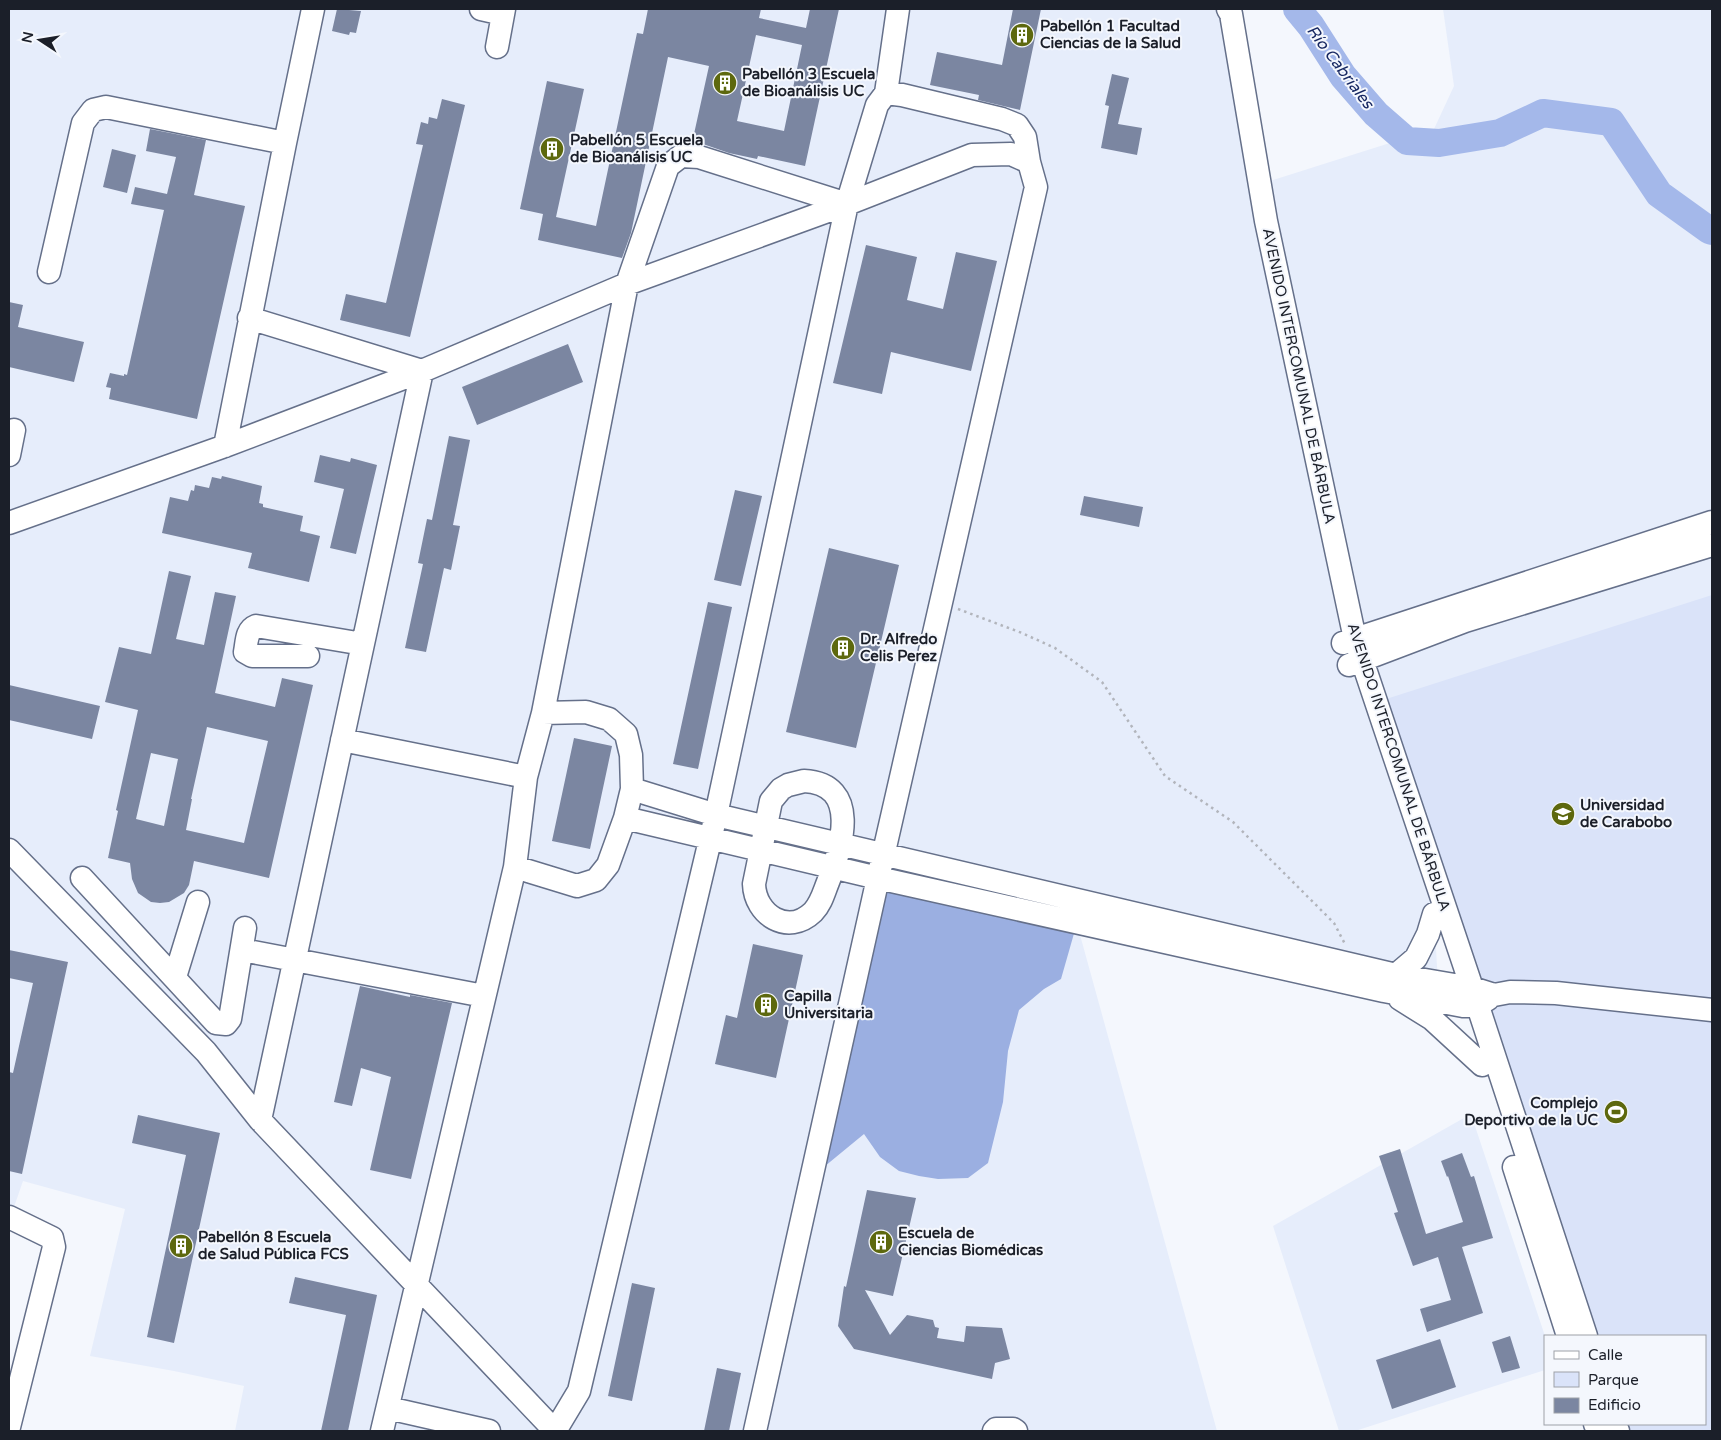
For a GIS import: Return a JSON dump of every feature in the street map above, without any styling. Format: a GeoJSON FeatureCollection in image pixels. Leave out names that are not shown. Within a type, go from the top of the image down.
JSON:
{"type":"FeatureCollection","features":[{"type":"Feature","properties":{"kind":"street"},"geometry":{"type":"LineString","coordinates":[[225,446],[313,9]]}},
{"type":"Feature","properties":{"kind":"street"},"geometry":{"type":"LineString","coordinates":[[482,9],[504,11],[497,47]]}},
{"type":"Feature","properties":{"kind":"street"},"geometry":{"type":"LineString","coordinates":[[9,850],[206,1052],[260,1120],[555,1431],[579,1391],[716,815],[847,204],[877,105],[886,93],[898,9]]}},
{"type":"Feature","properties":{"kind":"street","name":"AVENIDO INTERCOMUNAL DE BÁRBULA"},"geometry":{"type":"LineString","coordinates":[[1215,9],[1218,14],[1254,214],[1352,652],[1434,914],[1473,996],[1482,1065],[1568,1335]]}},
{"type":"Feature","properties":{"kind":"street","name":"AVENIDO INTERCOMUNAL DE BÁRBULA"},"geometry":{"type":"LineString","coordinates":[[1228,9],[1231,14],[1266,221],[1352,652],[1473,996],[1586,1335]]}},
{"type":"Feature","properties":{"kind":"street"},"geometry":{"type":"LineString","coordinates":[[755,1431],[878,878],[1036,187],[1025,137],[1017,125],[1002,119],[902,95],[886,93]]}},
{"type":"Feature","properties":{"kind":"street"},"geometry":{"type":"LineString","coordinates":[[49,272],[83,123],[93,110],[106,107],[285,143]]}},
{"type":"Feature","properties":{"kind":"street"},"geometry":{"type":"LineString","coordinates":[[9,523],[225,446],[422,371],[627,284],[847,204],[972,156],[1011,154],[1029,162]]}},
{"type":"Feature","properties":{"kind":"street"},"geometry":{"type":"LineString","coordinates":[[382,1431],[515,867],[526,777],[543,714],[627,284],[668,166],[681,156],[698,157],[847,204]]}},
{"type":"Feature","properties":{"kind":"street"},"geometry":{"type":"LineString","coordinates":[[250,318],[422,371]]}},
{"type":"Feature","properties":{"kind":"street"},"geometry":{"type":"LineString","coordinates":[[260,1120],[422,371]]}},
{"type":"Feature","properties":{"kind":"street"},"geometry":{"type":"LineString","coordinates":[[9,455],[14,430]]}},
{"type":"Feature","properties":{"kind":"street"},"geometry":{"type":"LineString","coordinates":[[1352,652],[1712,522]]}},
{"type":"Feature","properties":{"kind":"street"},"geometry":{"type":"LineString","coordinates":[[1352,652],[1466,621],[1712,545]]}},
{"type":"Feature","properties":{"kind":"street"},"geometry":{"type":"LineString","coordinates":[[308,656],[252,656],[245,652],[248,632],[256,626],[363,644]]}},
{"type":"Feature","properties":{"kind":"street"},"geometry":{"type":"LineString","coordinates":[[515,867],[577,886],[596,880],[608,865],[632,789],[631,755],[626,734],[609,718],[586,712],[543,714]]}},
{"type":"Feature","properties":{"kind":"street"},"geometry":{"type":"LineString","coordinates":[[342,740],[526,777]]}},
{"type":"Feature","properties":{"kind":"street"},"geometry":{"type":"LineString","coordinates":[[796,782],[820,783],[834,793],[843,808],[844,817],[834,868],[814,912],[798,921],[780,921],[765,913],[756,900],[754,884],[765,827],[771,802],[782,789],[796,782]]}},
{"type":"Feature","properties":{"kind":"street"},"geometry":{"type":"LineString","coordinates":[[632,789],[716,815],[839,845],[1356,965],[1390,983],[1413,1006],[1432,1019],[1482,1065]]}},
{"type":"Feature","properties":{"kind":"street"},"geometry":{"type":"LineString","coordinates":[[624,818],[878,878],[1390,983],[1473,996],[1510,992],[1556,993],[1712,1010]]}},
{"type":"Feature","properties":{"kind":"street"},"geometry":{"type":"LineString","coordinates":[[82,878],[176,977],[216,1023],[226,1024],[230,1019],[243,939],[295,959],[484,996]]}},
{"type":"Feature","properties":{"kind":"street"},"geometry":{"type":"LineString","coordinates":[[176,977],[198,902]]}},
{"type":"Feature","properties":{"kind":"street"},"geometry":{"type":"LineString","coordinates":[[1390,983],[1416,958],[1428,934],[1434,914]]}},
{"type":"Feature","properties":{"kind":"street"},"geometry":{"type":"LineString","coordinates":[[9,1216],[52,1238],[54,1247],[9,1427]]}},
{"type":"Feature","properties":{"kind":"street"},"geometry":{"type":"LineString","coordinates":[[388,1408],[489,1431]]}},
{"type":"Feature","properties":{"kind":"street"},"geometry":{"type":"LineString","coordinates":[[994,1431],[996,1429],[1013,1429],[1016,1431]]}},
{"type":"Feature","properties":{"kind":"path"},"geometry":{"type":"LineString","coordinates":[[941,603],[1022,633],[1054,648],[1102,682],[1165,776],[1233,822],[1292,880],[1334,923],[1356,965]]}},
{"type":"Feature","properties":{"kind":"shaded area"},"geometry":{"type":"Polygon","coordinates":[[[9,9],[1215,9],[1219,14],[1254,214],[1343,643],[1434,914],[1439,1001],[1077,924],[1217,1431],[235,1431],[244,1386],[90,1356],[125,1209],[23,1181],[14,1207],[9,1205],[9,9]]]}},
{"type":"Feature","properties":{"kind":"shaded area","name":"Universidad de Carabobo"},"geometry":{"type":"Polygon","coordinates":[[[1443,9],[1712,9],[1712,1431],[1706,1425],[1706,1335],[1355,639],[1270,181],[1434,129],[1454,86],[1443,9]]]}},
{"type":"Feature","properties":{"kind":"shaded area"},"geometry":{"type":"Polygon","coordinates":[[[878,878],[1077,923],[1061,979],[1044,989],[1019,1010],[1008,1051],[1003,1102],[988,1163],[968,1178],[938,1179],[899,1171],[880,1157],[864,1134],[819,1171],[878,878]]]}},
{"type":"Feature","properties":{"kind":"shaded area"},"geometry":{"type":"Polygon","coordinates":[[[1471,1114],[1545,1335],[1544,1370],[1355,1431],[1339,1431],[1273,1226],[1471,1114]]]}},
{"type":"Feature","properties":{"kind":"green space","name":"Complejo Deportivo de la UC"},"geometry":{"type":"Polygon","coordinates":[[[1712,595],[1712,1431],[1625,1431],[1622,1425],[1706,1425],[1706,1335],[1594,1335],[1383,700],[1712,595]]]}},
{"type":"Feature","properties":{"kind":"building"},"geometry":{"type":"Polygon","coordinates":[[[337,9],[361,11],[356,33],[350,32],[349,35],[332,31],[337,9]]]}},
{"type":"Feature","properties":{"kind":"building"},"geometry":{"type":"Polygon","coordinates":[[[648,9],[761,9],[759,18],[806,28],[810,9],[839,9],[805,166],[758,156],[757,159],[729,153],[703,144],[692,143],[709,66],[668,57],[631,233],[622,258],[538,240],[543,214],[520,209],[547,81],[584,89],[556,217],[596,226],[637,33],[643,34],[648,9]],[[756,35],[737,121],[784,131],[802,45],[756,35]]]}},
{"type":"Feature","properties":{"kind":"building","name":"Pabellón 1 Facultad Ciencias de la Salud"},"geometry":{"type":"Polygon","coordinates":[[[1013,9],[1041,9],[1020,110],[978,100],[979,95],[930,85],[937,52],[1002,65],[1013,9]]]}},
{"type":"Feature","properties":{"kind":"building"},"geometry":{"type":"Polygon","coordinates":[[[1112,74],[1129,78],[1118,124],[1142,128],[1137,155],[1101,148],[1109,106],[1105,105],[1112,74]]]}},
{"type":"Feature","properties":{"kind":"building"},"geometry":{"type":"Polygon","coordinates":[[[442,99],[465,105],[410,337],[340,320],[346,294],[386,303],[423,145],[416,144],[421,122],[428,124],[429,117],[437,119],[442,99]]]}},
{"type":"Feature","properties":{"kind":"building"},"geometry":{"type":"Polygon","coordinates":[[[150,129],[206,140],[194,195],[245,206],[197,419],[109,399],[111,388],[106,387],[110,373],[127,375],[164,210],[131,204],[135,187],[167,194],[176,157],[146,151],[150,129]]]}},
{"type":"Feature","properties":{"kind":"building"},"geometry":{"type":"Polygon","coordinates":[[[112,149],[136,155],[127,193],[103,187],[112,149]]]}},
{"type":"Feature","properties":{"kind":"building"},"geometry":{"type":"Polygon","coordinates":[[[866,245],[917,257],[907,300],[943,309],[956,252],[997,261],[971,371],[891,352],[882,394],[833,383],[866,245]]]}},
{"type":"Feature","properties":{"kind":"building"},"geometry":{"type":"Polygon","coordinates":[[[9,302],[23,305],[18,327],[84,342],[74,382],[9,367],[9,302]]]}},
{"type":"Feature","properties":{"kind":"building"},"geometry":{"type":"Polygon","coordinates":[[[568,344],[583,382],[477,425],[462,387],[568,344]]]}},
{"type":"Feature","properties":{"kind":"building"},"geometry":{"type":"Polygon","coordinates":[[[449,436],[470,440],[453,525],[460,526],[451,570],[444,568],[426,652],[405,648],[423,564],[418,563],[427,519],[432,520],[449,436]]]}},
{"type":"Feature","properties":{"kind":"building"},"geometry":{"type":"Polygon","coordinates":[[[320,455],[350,462],[351,458],[377,465],[356,554],[330,548],[344,489],[314,482],[320,455]]]}},
{"type":"Feature","properties":{"kind":"building"},"geometry":{"type":"Polygon","coordinates":[[[222,476],[262,486],[259,503],[263,504],[263,507],[303,516],[300,531],[320,536],[309,582],[248,568],[252,553],[162,533],[170,497],[188,501],[191,490],[194,491],[195,485],[209,488],[212,477],[221,479],[222,476]]]}},
{"type":"Feature","properties":{"kind":"building"},"geometry":{"type":"Polygon","coordinates":[[[735,490],[762,496],[741,586],[714,580],[735,490]]]}},
{"type":"Feature","properties":{"kind":"building"},"geometry":{"type":"Polygon","coordinates":[[[1084,496],[1143,507],[1139,527],[1080,515],[1084,496]]]}},
{"type":"Feature","properties":{"kind":"building","name":"Dr. Alfredo Celis Perez"},"geometry":{"type":"Polygon","coordinates":[[[829,548],[899,565],[856,748],[786,732],[829,548]]]}},
{"type":"Feature","properties":{"kind":"building"},"geometry":{"type":"Polygon","coordinates":[[[169,571],[191,576],[176,639],[204,645],[215,592],[236,596],[215,693],[275,707],[282,678],[313,685],[269,878],[194,861],[189,885],[184,893],[169,902],[151,902],[138,893],[132,879],[130,863],[108,858],[118,811],[116,810],[138,710],[105,702],[119,647],[151,654],[169,571]],[[207,727],[186,830],[244,843],[268,741],[207,727]],[[151,753],[136,819],[164,826],[178,759],[151,753]]]}},
{"type":"Feature","properties":{"kind":"building"},"geometry":{"type":"Polygon","coordinates":[[[708,602],[732,607],[698,769],[673,764],[708,602]]]}},
{"type":"Feature","properties":{"kind":"building"},"geometry":{"type":"Polygon","coordinates":[[[9,685],[100,706],[92,739],[9,720],[9,685]]]}},
{"type":"Feature","properties":{"kind":"building"},"geometry":{"type":"Polygon","coordinates":[[[574,738],[612,746],[590,849],[552,841],[574,738]]]}},
{"type":"Feature","properties":{"kind":"building","name":"Capilla Universitaria"},"geometry":{"type":"Polygon","coordinates":[[[753,944],[803,955],[776,1078],[715,1064],[726,1015],[737,1018],[753,944]]]}},
{"type":"Feature","properties":{"kind":"building"},"geometry":{"type":"Polygon","coordinates":[[[9,950],[68,962],[22,1174],[9,1171],[9,1072],[13,1073],[33,983],[9,978],[9,950]]]}},
{"type":"Feature","properties":{"kind":"building"},"geometry":{"type":"Polygon","coordinates":[[[360,986],[410,997],[410,995],[452,1003],[411,1179],[370,1170],[391,1077],[361,1068],[352,1106],[334,1102],[360,986]]]}},
{"type":"Feature","properties":{"kind":"building","name":"Pabellón 8 Escuela de Salud Pública FCS"},"geometry":{"type":"Polygon","coordinates":[[[138,1115],[220,1133],[174,1343],[147,1337],[186,1155],[132,1143],[138,1115]]]}},
{"type":"Feature","properties":{"kind":"building"},"geometry":{"type":"Polygon","coordinates":[[[1400,1149],[1426,1234],[1463,1222],[1441,1161],[1462,1153],[1471,1177],[1474,1176],[1493,1238],[1462,1247],[1483,1313],[1427,1332],[1420,1309],[1451,1300],[1438,1257],[1413,1266],[1394,1213],[1398,1212],[1379,1156],[1400,1149]]]}},
{"type":"Feature","properties":{"kind":"building","name":"Escuela de Ciencias Biomédicas"},"geometry":{"type":"Polygon","coordinates":[[[867,1190],[916,1198],[893,1296],[865,1290],[890,1335],[907,1315],[933,1320],[935,1327],[939,1328],[937,1338],[964,1342],[966,1326],[1002,1328],[1010,1359],[995,1363],[992,1379],[854,1349],[838,1326],[844,1286],[846,1287],[867,1190]]]}},
{"type":"Feature","properties":{"kind":"building"},"geometry":{"type":"Polygon","coordinates":[[[295,1277],[377,1295],[348,1431],[321,1431],[346,1315],[289,1303],[295,1277]]]}},
{"type":"Feature","properties":{"kind":"building"},"geometry":{"type":"Polygon","coordinates":[[[632,1283],[655,1288],[632,1401],[608,1396],[632,1283]]]}},
{"type":"Feature","properties":{"kind":"building"},"geometry":{"type":"Polygon","coordinates":[[[1510,1336],[1520,1368],[1502,1373],[1492,1342],[1510,1336]]]}},
{"type":"Feature","properties":{"kind":"building"},"geometry":{"type":"Polygon","coordinates":[[[1440,1339],[1456,1387],[1392,1409],[1376,1360],[1440,1339]]]}},
{"type":"Feature","properties":{"kind":"building"},"geometry":{"type":"Polygon","coordinates":[[[717,1368],[741,1373],[729,1431],[704,1431],[717,1368]]]}},
{"type":"Feature","properties":{"kind":"waterway","name":"Río Cabriales"},"geometry":{"type":"LineString","coordinates":[[1297,9],[1311,26],[1343,76],[1376,114],[1407,141],[1439,143],[1500,133],[1543,113],[1611,122],[1659,194],[1712,231]]}},
{"type":"Feature","properties":{"kind":"place","name":"Pabellón 1 Facultad Ciencias de la Salud"},"geometry":{"type":"Point","coordinates":[1022,35]}},
{"type":"Feature","properties":{"kind":"place","name":"Pabellón 3 Escuela de Bioanálisis UC"},"geometry":{"type":"Point","coordinates":[725,83]}},
{"type":"Feature","properties":{"kind":"place","name":"Pabellón 5 Escuela de Bioanálisis UC"},"geometry":{"type":"Point","coordinates":[552,149]}},
{"type":"Feature","properties":{"kind":"place","name":"Dr. Alfredo Celis Perez"},"geometry":{"type":"Point","coordinates":[843,648]}},
{"type":"Feature","properties":{"kind":"place","name":"Universidad de Carabobo"},"geometry":{"type":"Point","coordinates":[1563,814]}},
{"type":"Feature","properties":{"kind":"place","name":"Capilla Universitaria"},"geometry":{"type":"Point","coordinates":[766,1005]}},
{"type":"Feature","properties":{"kind":"place","name":"Complejo Deportivo de la UC"},"geometry":{"type":"Point","coordinates":[1616,1112]}},
{"type":"Feature","properties":{"kind":"place","name":"Escuela de Ciencias Biomédicas"},"geometry":{"type":"Point","coordinates":[881,1242]}},
{"type":"Feature","properties":{"kind":"place","name":"Pabellón 8 Escuela de Salud Pública FCS"},"geometry":{"type":"Point","coordinates":[181,1246]}}]}
